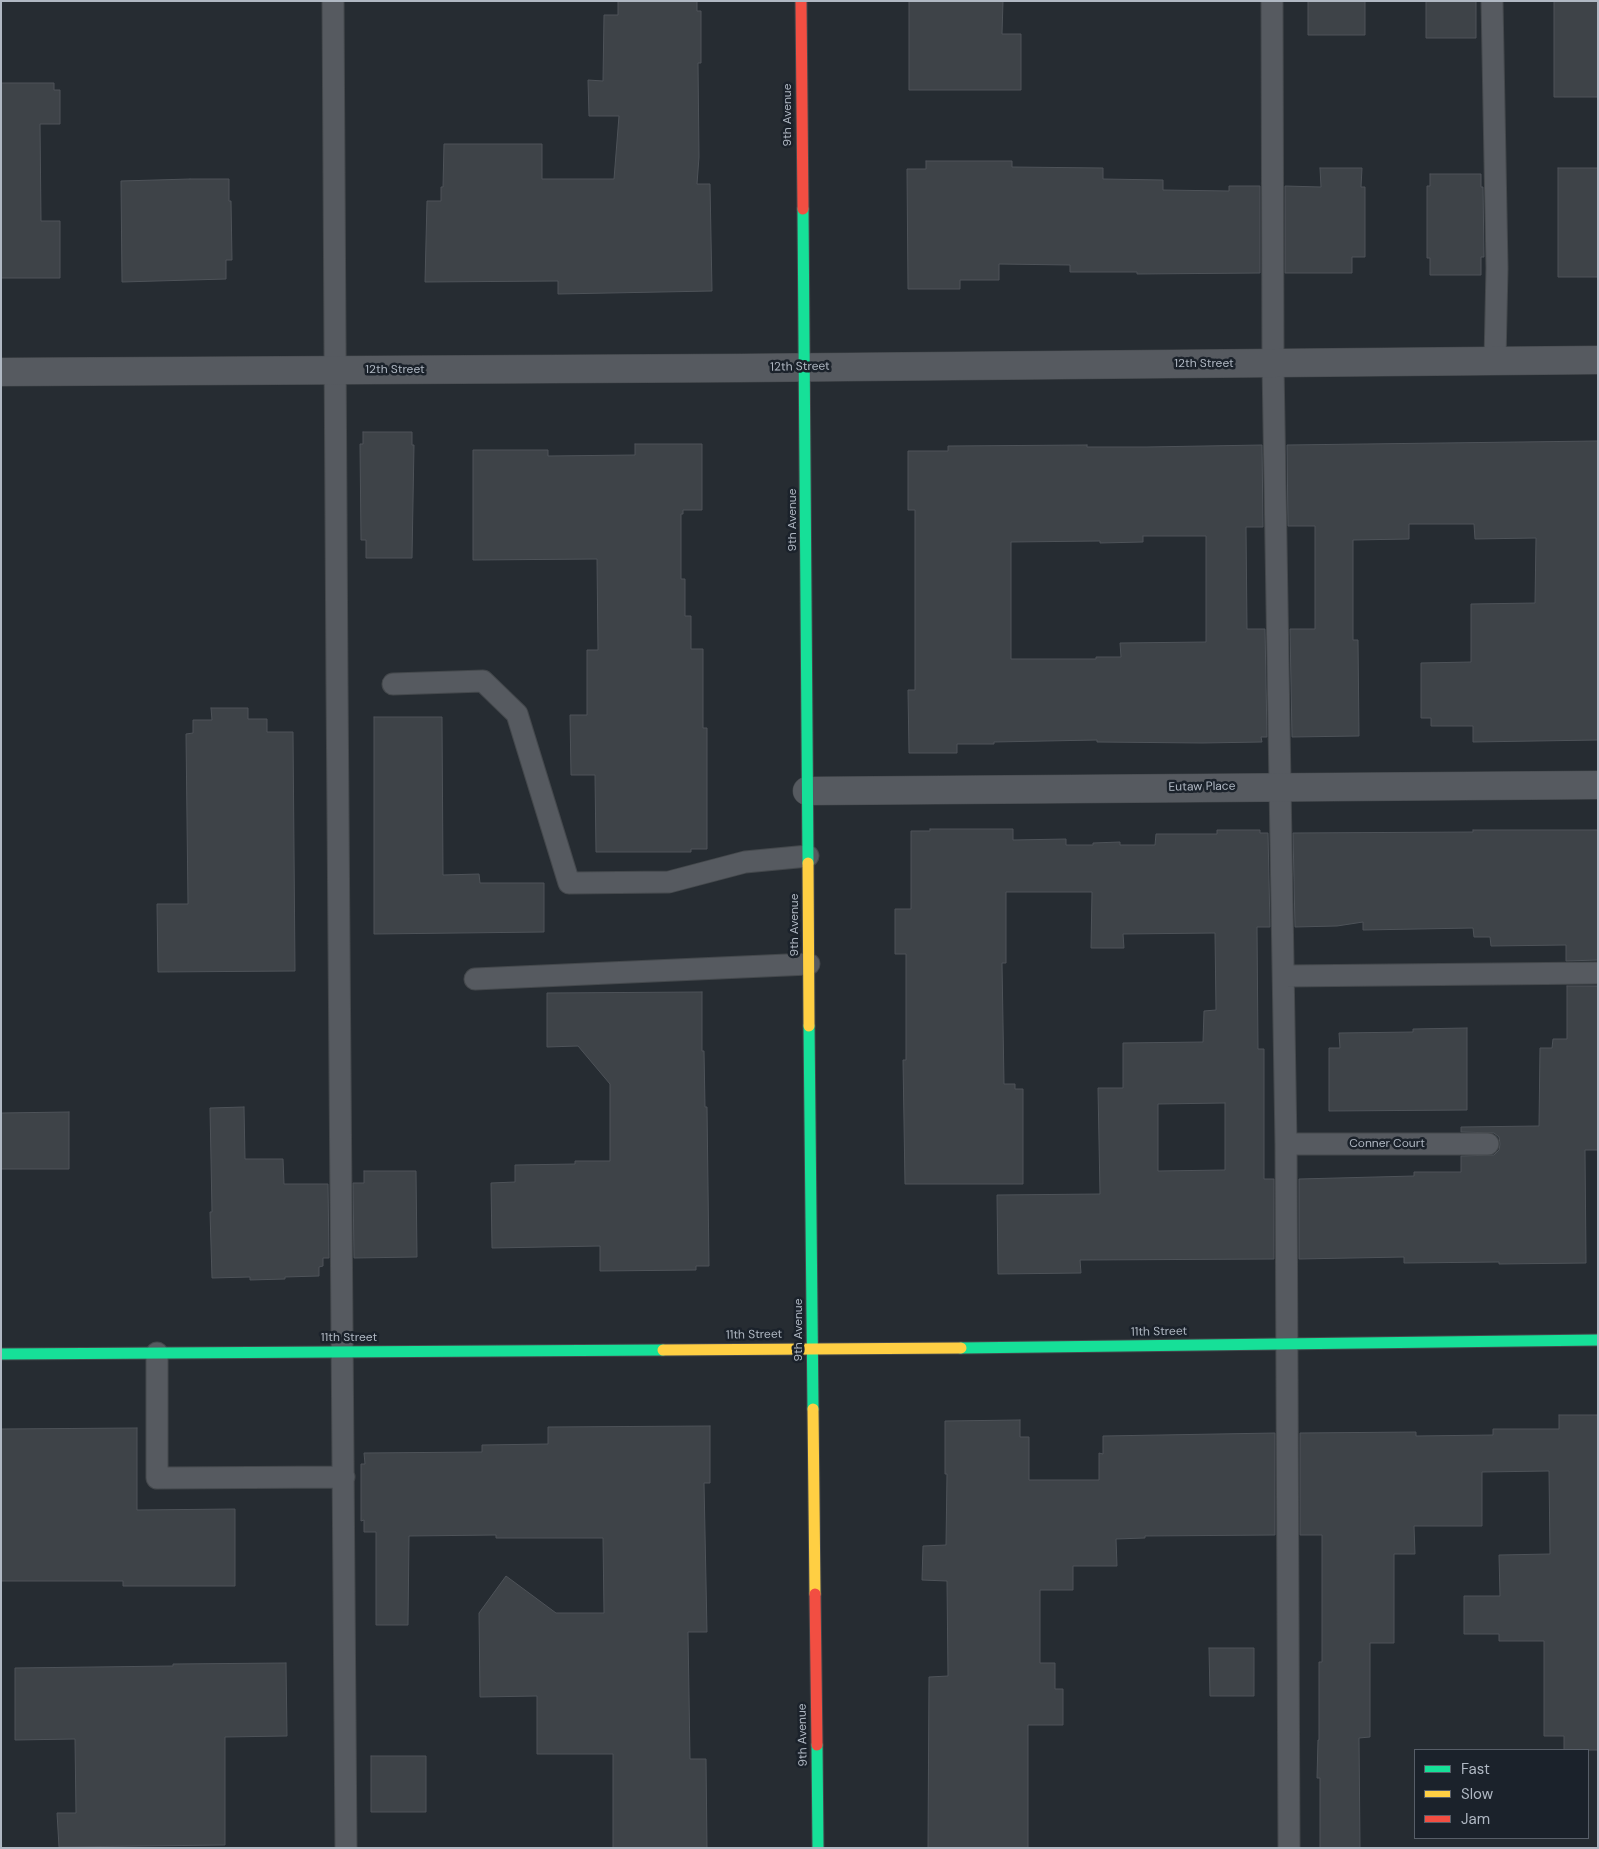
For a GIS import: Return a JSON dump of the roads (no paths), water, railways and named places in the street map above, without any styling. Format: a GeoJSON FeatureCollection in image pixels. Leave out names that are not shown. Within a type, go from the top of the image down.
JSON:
{"type":"FeatureCollection","features":[{"type":"Feature","properties":{"kind":"street","name":"9th Avenue"},"geometry":{"type":"LineString","coordinates":[[801,1],[818,1848]]}},
{"type":"Feature","properties":{"kind":"street","name":"12th Street"},"geometry":{"type":"LineString","coordinates":[[1,372],[1273,364],[1598,360]]}},
{"type":"Feature","properties":{"kind":"street","name":"Eutaw Place"},"geometry":{"type":"LineString","coordinates":[[807,791],[1598,785]]}},
{"type":"Feature","properties":{"kind":"street","name":"11th Street"},"geometry":{"type":"LineString","coordinates":[[1,1354],[1286,1345],[1598,1340]]}},
{"type":"Feature","properties":{"kind":"lane"},"geometry":{"type":"LineString","coordinates":[[333,1],[334,371],[346,1848]]}},
{"type":"Feature","properties":{"kind":"lane"},"geometry":{"type":"LineString","coordinates":[[1272,1],[1273,364],[1286,1144],[1289,1848]]}},
{"type":"Feature","properties":{"kind":"lane"},"geometry":{"type":"LineString","coordinates":[[1492,1],[1497,249],[1495,360]]}},
{"type":"Feature","properties":{"kind":"lane"},"geometry":{"type":"LineString","coordinates":[[393,684],[482,681],[517,714],[569,883],[669,882],[744,862],[808,856]]}},
{"type":"Feature","properties":{"kind":"lane"},"geometry":{"type":"LineString","coordinates":[[475,979],[809,964]]}},
{"type":"Feature","properties":{"kind":"lane"},"geometry":{"type":"LineString","coordinates":[[1284,976],[1598,973]]}},
{"type":"Feature","properties":{"kind":"lane","name":"Conner Court"},"geometry":{"type":"LineString","coordinates":[[1286,1144],[1488,1144]]}},
{"type":"Feature","properties":{"kind":"lane"},"geometry":{"type":"LineString","coordinates":[[157,1353],[157,1478],[344,1477]]}}]}
